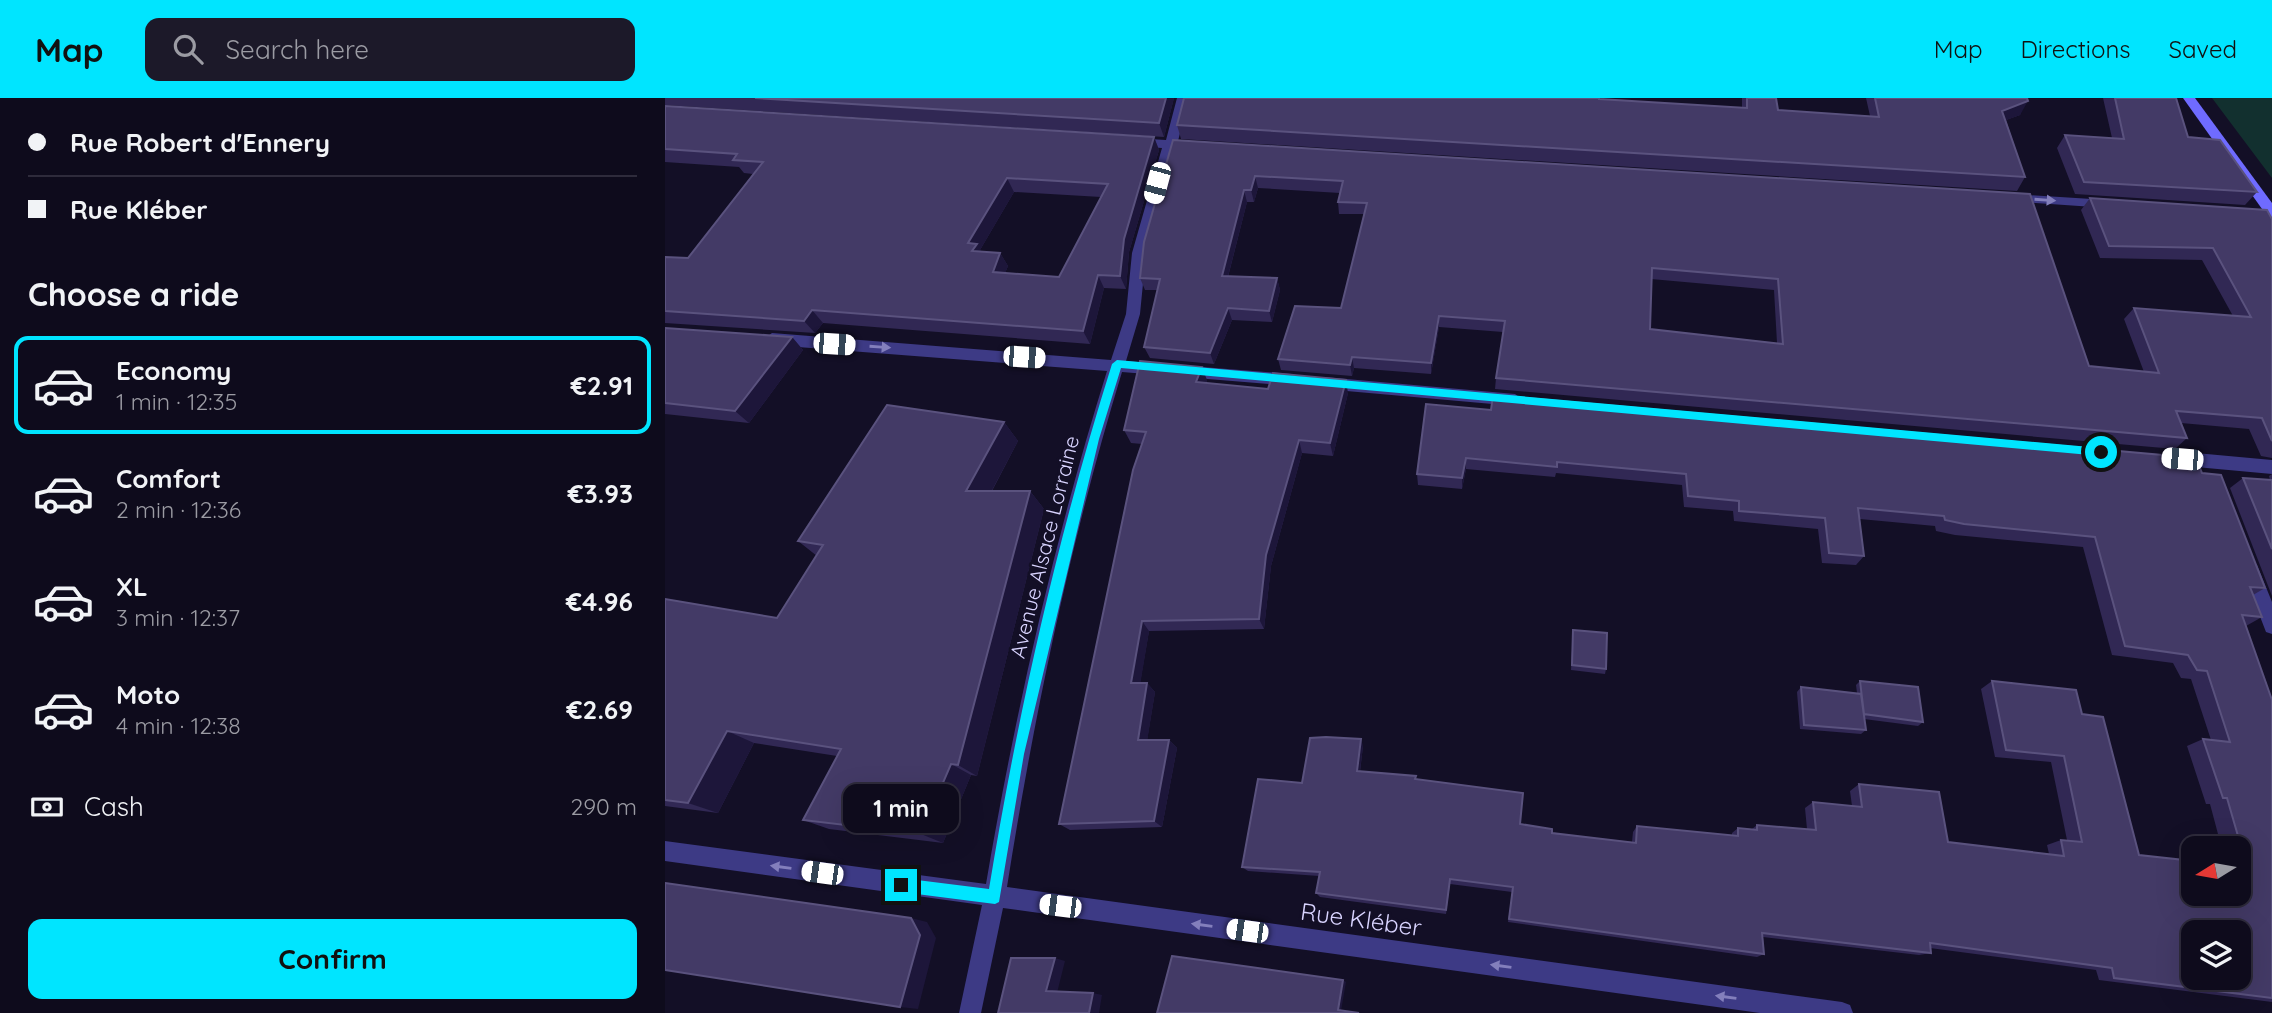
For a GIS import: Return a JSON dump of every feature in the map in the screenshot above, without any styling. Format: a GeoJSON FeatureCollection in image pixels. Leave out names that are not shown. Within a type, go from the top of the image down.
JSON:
{"type":"FeatureCollection","features":[{"type":"Feature","properties":{"kind":"street","name":"Avenue Alsace Lorraine"},"geometry":{"type":"LineString","coordinates":[[969,1013],[995,897],[1018,754],[1094,439],[1133,314],[1139,253],[1183,98]]}},
{"type":"Feature","properties":{"kind":"street"},"geometry":{"type":"LineString","coordinates":[[2189,98],[2268,216]]}},
{"type":"Feature","properties":{"kind":"street"},"geometry":{"type":"LineString","coordinates":[[1119,141],[1205,146]]}},
{"type":"Feature","properties":{"kind":"street"},"geometry":{"type":"LineString","coordinates":[[1997,197],[2123,205]]}},
{"type":"Feature","properties":{"kind":"street"},"geometry":{"type":"LineString","coordinates":[[752,338],[1117,364],[1534,401]]}},
{"type":"Feature","properties":{"kind":"street"},"geometry":{"type":"LineString","coordinates":[[2154,457],[2212,468],[2272,467]]}},
{"type":"Feature","properties":{"kind":"street"},"geometry":{"type":"LineString","coordinates":[[2243,550],[2272,626]]}},
{"type":"Feature","properties":{"kind":"street","name":"Rue Kléber"},"geometry":{"type":"LineString","coordinates":[[665,851],[1842,1013]]}},
{"type":"Feature","properties":{"kind":"green space"},"geometry":{"type":"Polygon","coordinates":[[[2212,98],[2272,98],[2272,178],[2212,98]]]}},
{"type":"Feature","properties":{"kind":"building"},"geometry":{"type":"Polygon","coordinates":[[[755,98],[1166,98],[1159,123],[755,98]]]}},
{"type":"Feature","properties":{"kind":"building"},"geometry":{"type":"Polygon","coordinates":[[[1184,98],[1599,98],[1747,108],[1747,98],[1776,98],[1778,110],[1879,117],[1875,98],[2027,98],[2028,101],[2002,111],[2025,177],[1177,125],[1184,98]]]}},
{"type":"Feature","properties":{"kind":"building"},"geometry":{"type":"Polygon","coordinates":[[[2115,98],[2176,98],[2188,137],[2220,140],[2257,192],[2084,182],[2065,135],[2124,139],[2115,98]]]}},
{"type":"Feature","properties":{"kind":"building"},"geometry":{"type":"Polygon","coordinates":[[[665,106],[1154,137],[1124,239],[1120,276],[1098,275],[1083,331],[812,310],[804,321],[665,311],[665,257],[688,258],[763,162],[733,160],[737,154],[665,149],[665,106]],[[1007,178],[968,243],[977,244],[972,251],[1000,253],[993,272],[1059,277],[1108,184],[1007,178]]]}},
{"type":"Feature","properties":{"kind":"building"},"geometry":{"type":"Polygon","coordinates":[[[1173,140],[2030,194],[2089,366],[2159,373],[2134,308],[2251,317],[2213,248],[2109,246],[2090,198],[2267,210],[2272,219],[2272,441],[2262,418],[2176,411],[2187,438],[1496,378],[1505,321],[1439,316],[1431,363],[1352,357],[1350,365],[1278,359],[1295,306],[1341,308],[1367,203],[1338,202],[1343,181],[1255,176],[1251,190],[1244,190],[1222,276],[1277,278],[1269,311],[1228,308],[1210,353],[1144,347],[1160,279],[1140,278],[1144,242],[1173,140]],[[1652,268],[1650,329],[1783,344],[1778,279],[1652,268]]]}},
{"type":"Feature","properties":{"kind":"building"},"geometry":{"type":"Polygon","coordinates":[[[665,328],[792,337],[735,411],[665,403],[665,328]]]}},
{"type":"Feature","properties":{"kind":"building"},"geometry":{"type":"Polygon","coordinates":[[[1140,361],[1202,367],[1196,382],[1268,389],[1273,373],[1346,380],[1330,443],[1299,440],[1266,555],[1259,619],[1142,621],[1131,683],[1147,683],[1138,740],[1169,740],[1154,821],[1059,824],[1133,470],[1146,432],[1124,430],[1140,361]]]}},
{"type":"Feature","properties":{"kind":"building"},"geometry":{"type":"Polygon","coordinates":[[[1493,395],[2196,458],[2202,473],[2221,475],[2265,588],[2250,587],[2262,617],[2242,615],[2272,700],[2272,998],[2209,990],[2251,990],[2251,920],[2181,920],[2181,986],[2114,978],[2112,968],[1930,943],[1931,953],[1762,933],[1764,954],[1509,919],[1513,887],[1450,879],[1446,910],[1316,893],[1320,872],[1242,867],[1258,779],[1302,783],[1310,738],[1326,737],[1361,739],[1357,771],[1416,776],[1415,779],[1523,793],[1520,824],[1552,829],[1552,833],[1636,843],[1637,826],[1738,836],[1738,828],[1757,830],[1757,825],[1816,830],[1813,802],[1862,807],[1859,784],[1939,792],[1948,842],[2064,856],[2061,840],[2082,842],[2064,756],[2006,750],[1992,681],[2076,690],[2082,714],[2103,717],[2139,855],[2181,860],[2181,906],[2251,906],[2251,836],[2238,836],[2227,798],[2223,798],[2203,739],[2230,742],[2207,671],[2197,670],[2188,655],[2125,646],[2095,537],[1964,524],[1945,520],[1944,516],[1858,508],[1864,556],[1829,553],[1825,518],[1739,511],[1739,501],[1688,496],[1686,474],[1557,462],[1557,467],[1466,458],[1462,478],[1417,474],[1426,404],[1491,410],[1493,395]]]}},
{"type":"Feature","properties":{"kind":"building"},"geometry":{"type":"Polygon","coordinates":[[[887,405],[1004,422],[966,491],[1030,491],[958,765],[951,764],[921,834],[803,820],[841,749],[727,731],[688,803],[665,800],[665,599],[777,618],[823,545],[798,541],[887,405]]]}},
{"type":"Feature","properties":{"kind":"building"},"geometry":{"type":"Polygon","coordinates":[[[2243,478],[2272,480],[2272,549],[2243,478]]]}},
{"type":"Feature","properties":{"kind":"building"},"geometry":{"type":"Polygon","coordinates":[[[1573,630],[1607,633],[1606,669],[1572,665],[1573,630]]]}},
{"type":"Feature","properties":{"kind":"building"},"geometry":{"type":"Polygon","coordinates":[[[1860,681],[1918,687],[1923,722],[1864,714],[1860,681]]]}},
{"type":"Feature","properties":{"kind":"building"},"geometry":{"type":"Polygon","coordinates":[[[1801,687],[1861,694],[1866,730],[1804,725],[1801,687]]]}},
{"type":"Feature","properties":{"kind":"building"},"geometry":{"type":"Polygon","coordinates":[[[665,883],[911,918],[920,935],[900,1007],[665,970],[665,883]]]}},
{"type":"Feature","properties":{"kind":"building"},"geometry":{"type":"Polygon","coordinates":[[[1172,956],[1343,980],[1338,1010],[1359,1013],[1157,1013],[1172,956]]]}},
{"type":"Feature","properties":{"kind":"building"},"geometry":{"type":"Polygon","coordinates":[[[1011,958],[1055,958],[1046,991],[1093,993],[1089,1013],[998,1013],[1011,958]]]}},
{"type":"Feature","properties":{"kind":"route"},"geometry":{"type":"LineString","coordinates":[[901,885],[995,897],[1018,754],[1094,439],[1117,364],[2101,452]]}}]}
